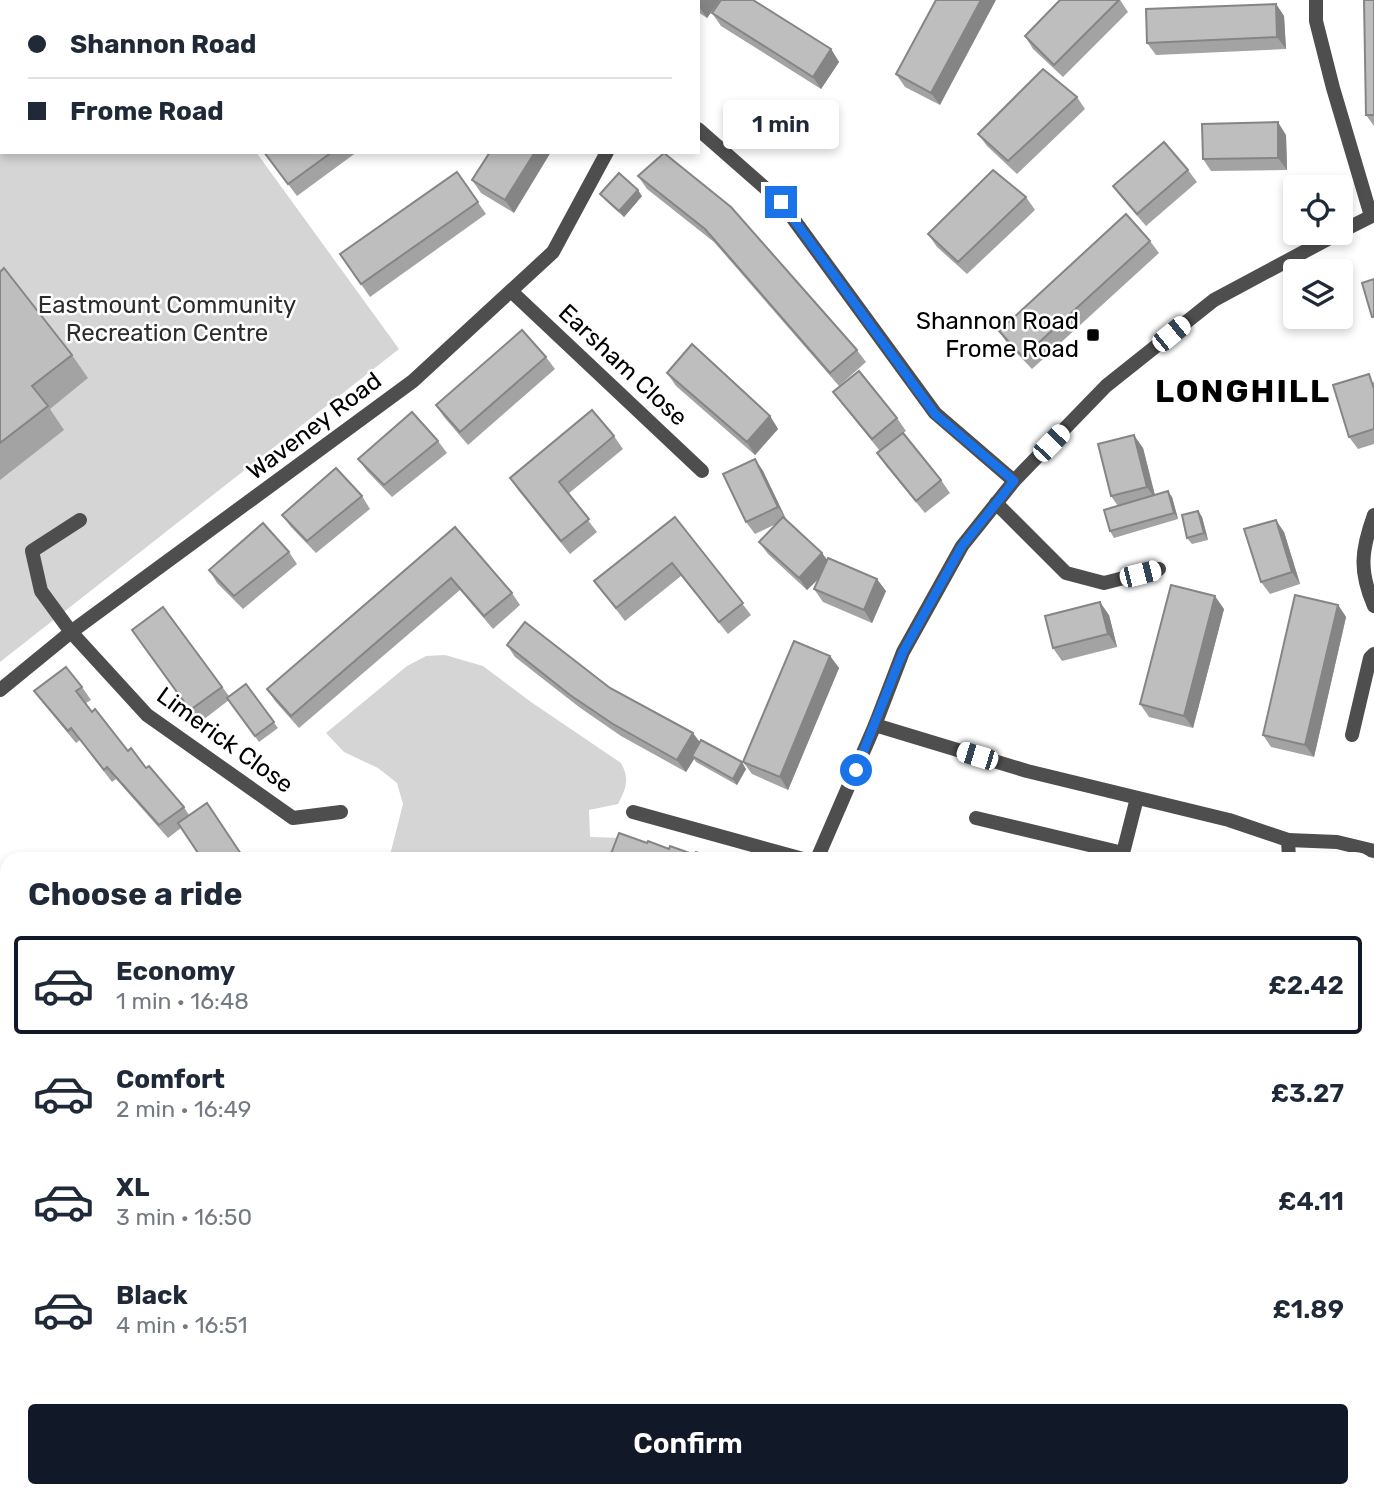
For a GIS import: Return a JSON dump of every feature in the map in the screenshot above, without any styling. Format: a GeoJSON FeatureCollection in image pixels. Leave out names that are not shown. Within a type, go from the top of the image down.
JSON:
{"type":"FeatureCollection","features":[{"type":"Feature","properties":{"kind":"street"},"geometry":{"type":"LineString","coordinates":[[1316,0],[1316,21],[1333,88],[1373,215],[1353,225]]}},
{"type":"Feature","properties":{"kind":"street"},"geometry":{"type":"LineString","coordinates":[[700,131],[781,202],[935,414],[1014,481]]}},
{"type":"Feature","properties":{"kind":"street","name":"Waveney Road"},"geometry":{"type":"LineString","coordinates":[[0,690],[71,632],[412,381],[553,252],[606,154]]}},
{"type":"Feature","properties":{"kind":"street"},"geometry":{"type":"LineString","coordinates":[[820,852],[875,725],[903,652],[962,546],[996,503],[1106,386],[1214,300],[1316,245]]}},
{"type":"Feature","properties":{"kind":"street","name":"Earsham Close"},"geometry":{"type":"LineString","coordinates":[[512,292],[702,471]]}},
{"type":"Feature","properties":{"kind":"street"},"geometry":{"type":"LineString","coordinates":[[996,503],[1066,573],[1104,583],[1158,569]]}},
{"type":"Feature","properties":{"kind":"street"},"geometry":{"type":"LineString","coordinates":[[1374,515],[1364,543],[1364,583],[1374,606]]}},
{"type":"Feature","properties":{"kind":"street","name":"Limerick Close"},"geometry":{"type":"LineString","coordinates":[[80,520],[32,551],[41,591],[71,632],[147,715],[293,818],[341,812]]}},
{"type":"Feature","properties":{"kind":"street"},"geometry":{"type":"LineString","coordinates":[[1352,735],[1370,658],[1374,654]]}},
{"type":"Feature","properties":{"kind":"street"},"geometry":{"type":"LineString","coordinates":[[875,725],[1027,771],[1229,820],[1288,840],[1336,842],[1374,851]]}},
{"type":"Feature","properties":{"kind":"street"},"geometry":{"type":"LineString","coordinates":[[1123,852],[1137,798]]}},
{"type":"Feature","properties":{"kind":"street"},"geometry":{"type":"LineString","coordinates":[[633,812],[778,852]]}},
{"type":"Feature","properties":{"kind":"street"},"geometry":{"type":"LineString","coordinates":[[976,818],[1119,852]]}},
{"type":"Feature","properties":{"kind":"street"},"geometry":{"type":"LineString","coordinates":[[1288,840],[1289,852]]}},
{"type":"Feature","properties":{"kind":"green space","name":"Eastmount Community Recreation Centre"},"geometry":{"type":"Polygon","coordinates":[[[0,154],[257,154],[399,349],[0,662],[0,154]]]}},
{"type":"Feature","properties":{"kind":"green space"},"geometry":{"type":"Polygon","coordinates":[[[445,655],[483,666],[621,763],[626,784],[618,804],[589,810],[590,837],[625,838],[621,852],[391,852],[403,804],[397,783],[378,768],[344,752],[326,733],[407,666],[426,656],[445,655]]]}},
{"type":"Feature","properties":{"kind":"building"},"geometry":{"type":"Polygon","coordinates":[[[721,0],[753,0],[831,49],[813,77],[712,13],[721,0]]]}},
{"type":"Feature","properties":{"kind":"building"},"geometry":{"type":"Polygon","coordinates":[[[936,0],[981,0],[931,93],[896,74],[936,0]]]}},
{"type":"Feature","properties":{"kind":"building"},"geometry":{"type":"Polygon","coordinates":[[[1060,0],[1119,0],[1054,65],[1025,36],[1060,0]]]}},
{"type":"Feature","properties":{"kind":"building"},"geometry":{"type":"Polygon","coordinates":[[[1364,0],[1374,0],[1374,115],[1366,115],[1364,0]]]}},
{"type":"Feature","properties":{"kind":"building"},"geometry":{"type":"Polygon","coordinates":[[[1276,4],[1277,37],[1147,43],[1146,9],[1276,4]]]}},
{"type":"Feature","properties":{"kind":"building"},"geometry":{"type":"Polygon","coordinates":[[[1043,69],[1077,97],[1008,161],[978,134],[1043,69]]]}},
{"type":"Feature","properties":{"kind":"building"},"geometry":{"type":"Polygon","coordinates":[[[1278,122],[1278,158],[1203,159],[1202,124],[1278,122]]]}},
{"type":"Feature","properties":{"kind":"building"},"geometry":{"type":"Polygon","coordinates":[[[1164,142],[1188,170],[1137,214],[1113,186],[1164,142]]]}},
{"type":"Feature","properties":{"kind":"building"},"geometry":{"type":"Polygon","coordinates":[[[266,154],[329,154],[288,184],[266,154]]]}},
{"type":"Feature","properties":{"kind":"building"},"geometry":{"type":"Polygon","coordinates":[[[489,154],[534,154],[505,200],[472,180],[489,154]]]}},
{"type":"Feature","properties":{"kind":"building"},"geometry":{"type":"Polygon","coordinates":[[[665,154],[731,207],[857,350],[830,373],[705,229],[638,176],[665,154]]]}},
{"type":"Feature","properties":{"kind":"building"},"geometry":{"type":"Polygon","coordinates":[[[993,170],[1026,197],[958,262],[928,234],[993,170]]]}},
{"type":"Feature","properties":{"kind":"building"},"geometry":{"type":"Polygon","coordinates":[[[457,172],[478,202],[361,284],[340,254],[457,172]]]}},
{"type":"Feature","properties":{"kind":"building"},"geometry":{"type":"Polygon","coordinates":[[[619,173],[638,190],[619,211],[600,194],[619,173]]]}},
{"type":"Feature","properties":{"kind":"building"},"geometry":{"type":"Polygon","coordinates":[[[1126,214],[1150,241],[1023,357],[999,331],[1126,214]]]}},
{"type":"Feature","properties":{"kind":"building"},"geometry":{"type":"Polygon","coordinates":[[[4,268],[72,355],[32,386],[48,406],[0,443],[0,272],[4,268]]]}},
{"type":"Feature","properties":{"kind":"building"},"geometry":{"type":"Polygon","coordinates":[[[1374,279],[1374,317],[1372,317],[1362,283],[1374,279]]]}},
{"type":"Feature","properties":{"kind":"building"},"geometry":{"type":"Polygon","coordinates":[[[522,330],[546,357],[460,432],[436,405],[522,330]]]}},
{"type":"Feature","properties":{"kind":"building"},"geometry":{"type":"Polygon","coordinates":[[[692,344],[770,416],[747,442],[667,373],[692,344]]]}},
{"type":"Feature","properties":{"kind":"building"},"geometry":{"type":"Polygon","coordinates":[[[859,371],[897,418],[872,439],[833,392],[859,371]]]}},
{"type":"Feature","properties":{"kind":"building"},"geometry":{"type":"Polygon","coordinates":[[[1369,374],[1374,389],[1374,429],[1349,437],[1333,385],[1369,374]]]}},
{"type":"Feature","properties":{"kind":"building"},"geometry":{"type":"Polygon","coordinates":[[[592,410],[614,436],[559,482],[589,519],[561,541],[510,478],[592,410]]]}},
{"type":"Feature","properties":{"kind":"building"},"geometry":{"type":"Polygon","coordinates":[[[412,412],[438,441],[384,485],[358,459],[412,412]]]}},
{"type":"Feature","properties":{"kind":"building"},"geometry":{"type":"Polygon","coordinates":[[[903,433],[941,480],[916,501],[877,453],[903,433]]]}},
{"type":"Feature","properties":{"kind":"building"},"geometry":{"type":"Polygon","coordinates":[[[1134,435],[1147,487],[1111,496],[1098,444],[1134,435]]]}},
{"type":"Feature","properties":{"kind":"building"},"geometry":{"type":"Polygon","coordinates":[[[755,459],[778,507],[746,522],[723,474],[755,459]]]}},
{"type":"Feature","properties":{"kind":"building"},"geometry":{"type":"Polygon","coordinates":[[[336,468],[362,496],[307,541],[282,515],[336,468]]]}},
{"type":"Feature","properties":{"kind":"building"},"geometry":{"type":"Polygon","coordinates":[[[1168,491],[1174,513],[1110,531],[1104,510],[1168,491]]]}},
{"type":"Feature","properties":{"kind":"building"},"geometry":{"type":"Polygon","coordinates":[[[1198,511],[1204,533],[1187,538],[1182,515],[1198,511]]]}},
{"type":"Feature","properties":{"kind":"building"},"geometry":{"type":"Polygon","coordinates":[[[675,517],[743,603],[719,622],[672,563],[616,608],[594,581],[675,517]]]}},
{"type":"Feature","properties":{"kind":"building"},"geometry":{"type":"Polygon","coordinates":[[[783,517],[822,553],[799,578],[759,542],[783,517]]]}},
{"type":"Feature","properties":{"kind":"building"},"geometry":{"type":"Polygon","coordinates":[[[1276,520],[1292,572],[1261,582],[1244,529],[1276,520]]]}},
{"type":"Feature","properties":{"kind":"building"},"geometry":{"type":"Polygon","coordinates":[[[263,523],[289,552],[234,596],[209,570],[263,523]]]}},
{"type":"Feature","properties":{"kind":"building"},"geometry":{"type":"Polygon","coordinates":[[[455,527],[512,593],[484,616],[451,578],[291,716],[267,689],[455,527]]]}},
{"type":"Feature","properties":{"kind":"building"},"geometry":{"type":"Polygon","coordinates":[[[828,558],[877,579],[864,610],[814,589],[828,558]]]}},
{"type":"Feature","properties":{"kind":"building"},"geometry":{"type":"Polygon","coordinates":[[[1171,585],[1215,596],[1184,716],[1140,704],[1171,585]]]}},
{"type":"Feature","properties":{"kind":"building"},"geometry":{"type":"Polygon","coordinates":[[[1295,595],[1338,605],[1305,745],[1263,735],[1295,595]]]}},
{"type":"Feature","properties":{"kind":"building"},"geometry":{"type":"Polygon","coordinates":[[[1100,602],[1108,634],[1053,648],[1045,616],[1100,602]]]}},
{"type":"Feature","properties":{"kind":"building"},"geometry":{"type":"Polygon","coordinates":[[[163,607],[222,687],[190,710],[132,630],[163,607]]]}},
{"type":"Feature","properties":{"kind":"building"},"geometry":{"type":"Polygon","coordinates":[[[525,622],[610,688],[693,733],[677,760],[613,724],[570,695],[507,645],[525,622]]]}},
{"type":"Feature","properties":{"kind":"building"},"geometry":{"type":"Polygon","coordinates":[[[794,641],[830,656],[780,777],[743,762],[794,641]]]}},
{"type":"Feature","properties":{"kind":"building"},"geometry":{"type":"Polygon","coordinates":[[[66,667],[82,687],[76,691],[92,712],[95,709],[128,751],[131,748],[146,768],[149,766],[184,807],[159,825],[107,767],[104,770],[71,728],[68,731],[34,691],[66,667]]]}},
{"type":"Feature","properties":{"kind":"building"},"geometry":{"type":"Polygon","coordinates":[[[246,684],[274,722],[255,736],[227,698],[246,684]]]}},
{"type":"Feature","properties":{"kind":"building"},"geometry":{"type":"Polygon","coordinates":[[[701,740],[742,762],[733,779],[692,756],[701,740]]]}},
{"type":"Feature","properties":{"kind":"building"},"geometry":{"type":"Polygon","coordinates":[[[207,803],[240,852],[197,852],[178,823],[207,803]]]}},
{"type":"Feature","properties":{"kind":"building"},"geometry":{"type":"Polygon","coordinates":[[[619,833],[687,852],[612,852],[619,833]]]}},
{"type":"Feature","properties":{"kind":"place","name":"Shannon Road Frome Road"},"geometry":{"type":"Point","coordinates":[1093,335]}},
{"type":"Feature","properties":{"kind":"district","name":"LONGHILL"},"geometry":{"type":"Point","coordinates":[1243,391]}},
{"type":"Feature","properties":{"kind":"route"},"geometry":{"type":"LineString","coordinates":[[781,202],[935,414],[1014,481],[962,546],[903,652],[856,770]]}}]}
